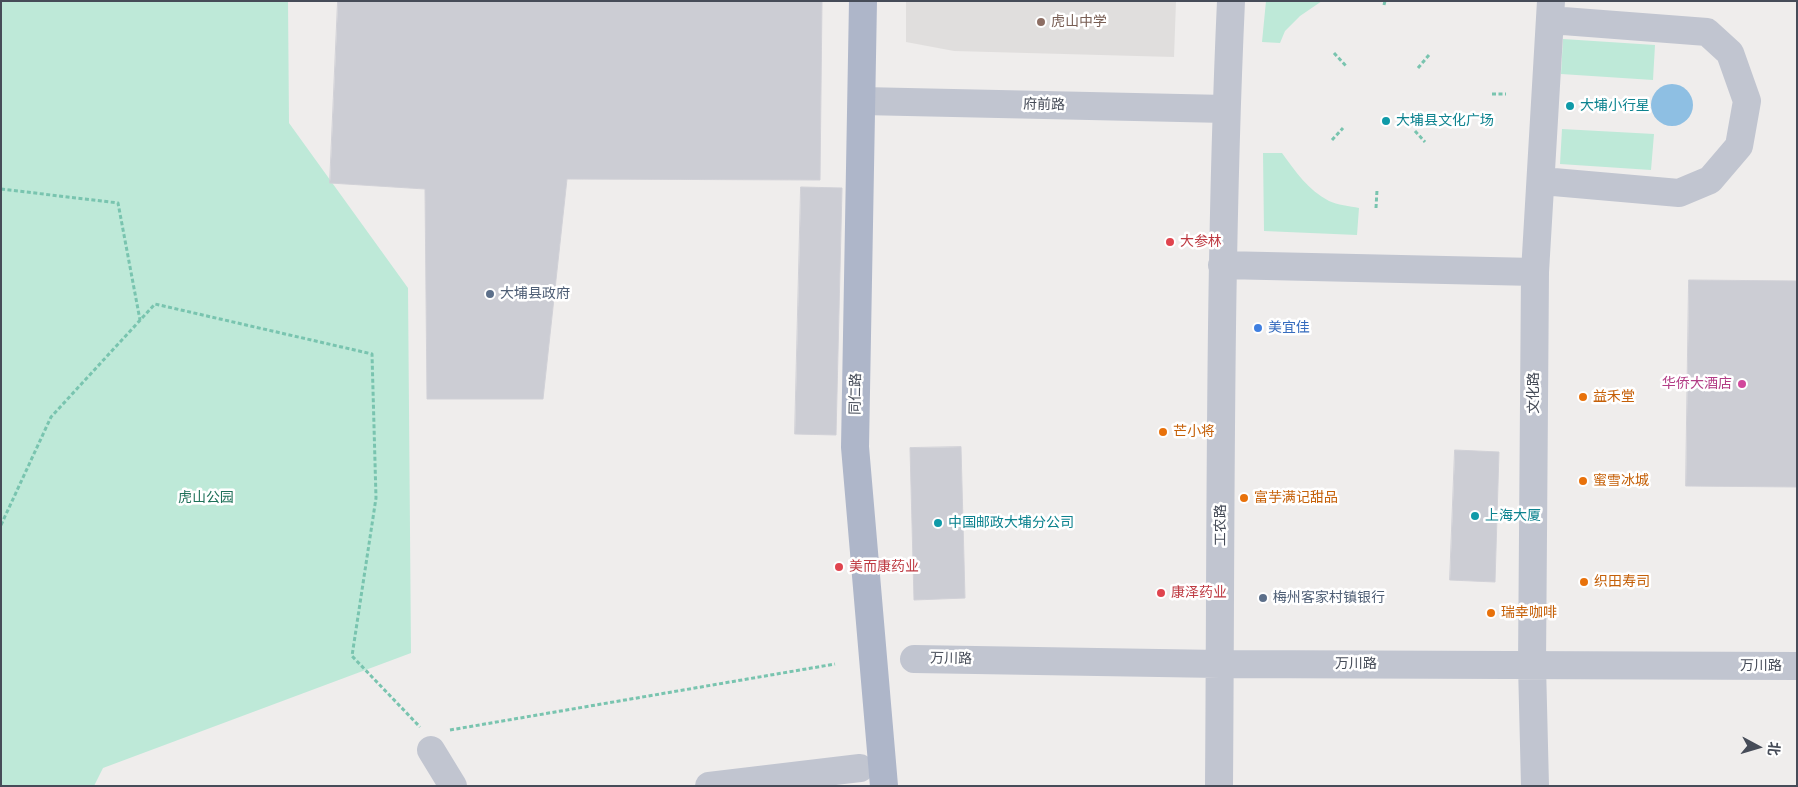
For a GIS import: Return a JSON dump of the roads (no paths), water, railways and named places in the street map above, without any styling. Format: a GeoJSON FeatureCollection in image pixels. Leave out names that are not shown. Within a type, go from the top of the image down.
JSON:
{"type":"FeatureCollection","features":[{"type":"Feature","properties":{"kind":"main road","name":"同仁路"},"geometry":{"type":"LineString","coordinates":[[864,1],[855,447],[884,786]]}},
{"type":"Feature","properties":{"kind":"street","name":"工农路"},"geometry":{"type":"LineString","coordinates":[[1219,786],[1222,265],[1231,1]]}},
{"type":"Feature","properties":{"kind":"street","name":"文化路"},"geometry":{"type":"LineString","coordinates":[[1535,786],[1532,665],[1535,272],[1551,11]]}},
{"type":"Feature","properties":{"kind":"street"},"geometry":{"type":"LineString","coordinates":[[1542,181],[1679,192],[1710,180],[1739,146],[1747,101],[1730,53],[1707,32],[1551,11]]}},
{"type":"Feature","properties":{"kind":"street","name":"府前路"},"geometry":{"type":"LineString","coordinates":[[862,101],[1226,109]]}},
{"type":"Feature","properties":{"kind":"street"},"geometry":{"type":"LineString","coordinates":[[1222,265],[1535,272]]}},
{"type":"Feature","properties":{"kind":"street","name":"万川路"},"geometry":{"type":"LineString","coordinates":[[914,659],[1220,664],[1797,666]]}},
{"type":"Feature","properties":{"kind":"street"},"geometry":{"type":"LineString","coordinates":[[433,736],[453,786]]}},
{"type":"Feature","properties":{"kind":"street"},"geometry":{"type":"LineString","coordinates":[[709,786],[860,768]]}},
{"type":"Feature","properties":{"kind":"water"},"geometry":{"type":"Polygon","coordinates":[[[1668,84],[1676,84],[1687,90],[1693,105],[1687,120],[1676,126],[1668,126],[1657,120],[1651,109],[1651,101],[1657,90],[1668,84]]]}},
{"type":"Feature","properties":{"kind":"place","name":"虎山中学"},"geometry":{"type":"Point","coordinates":[1041,22]}},
{"type":"Feature","properties":{"kind":"place","name":"大埔小行星"},"geometry":{"type":"Point","coordinates":[1570,106]}},
{"type":"Feature","properties":{"kind":"place","name":"大埔县文化广场"},"geometry":{"type":"Point","coordinates":[1386,121]}},
{"type":"Feature","properties":{"kind":"place","name":"大参林"},"geometry":{"type":"Point","coordinates":[1170,242]}},
{"type":"Feature","properties":{"kind":"place","name":"大埔县政府"},"geometry":{"type":"Point","coordinates":[490,294]}},
{"type":"Feature","properties":{"kind":"place","name":"美宜佳"},"geometry":{"type":"Point","coordinates":[1258,328]}},
{"type":"Feature","properties":{"kind":"place","name":"华侨大酒店"},"geometry":{"type":"Point","coordinates":[1742,384]}},
{"type":"Feature","properties":{"kind":"place","name":"益禾堂"},"geometry":{"type":"Point","coordinates":[1583,397]}},
{"type":"Feature","properties":{"kind":"place","name":"芒小将"},"geometry":{"type":"Point","coordinates":[1163,432]}},
{"type":"Feature","properties":{"kind":"place","name":"蜜雪冰城"},"geometry":{"type":"Point","coordinates":[1583,481]}},
{"type":"Feature","properties":{"kind":"place","name":"富芋满记甜品"},"geometry":{"type":"Point","coordinates":[1244,498]}},
{"type":"Feature","properties":{"kind":"place","name":"上海大厦"},"geometry":{"type":"Point","coordinates":[1475,516]}},
{"type":"Feature","properties":{"kind":"place","name":"中国邮政大埔分公司"},"geometry":{"type":"Point","coordinates":[938,523]}},
{"type":"Feature","properties":{"kind":"place","name":"美而康药业"},"geometry":{"type":"Point","coordinates":[839,567]}},
{"type":"Feature","properties":{"kind":"place","name":"织田寿司"},"geometry":{"type":"Point","coordinates":[1584,582]}},
{"type":"Feature","properties":{"kind":"place","name":"康泽药业"},"geometry":{"type":"Point","coordinates":[1161,593]}},
{"type":"Feature","properties":{"kind":"place","name":"梅州客家村镇银行"},"geometry":{"type":"Point","coordinates":[1263,598]}},
{"type":"Feature","properties":{"kind":"place","name":"瑞幸咖啡"},"geometry":{"type":"Point","coordinates":[1491,613]}},
{"type":"Feature","properties":{"kind":"park label","name":"虎山公园"},"geometry":{"type":"Point","coordinates":[206,498]}}]}
